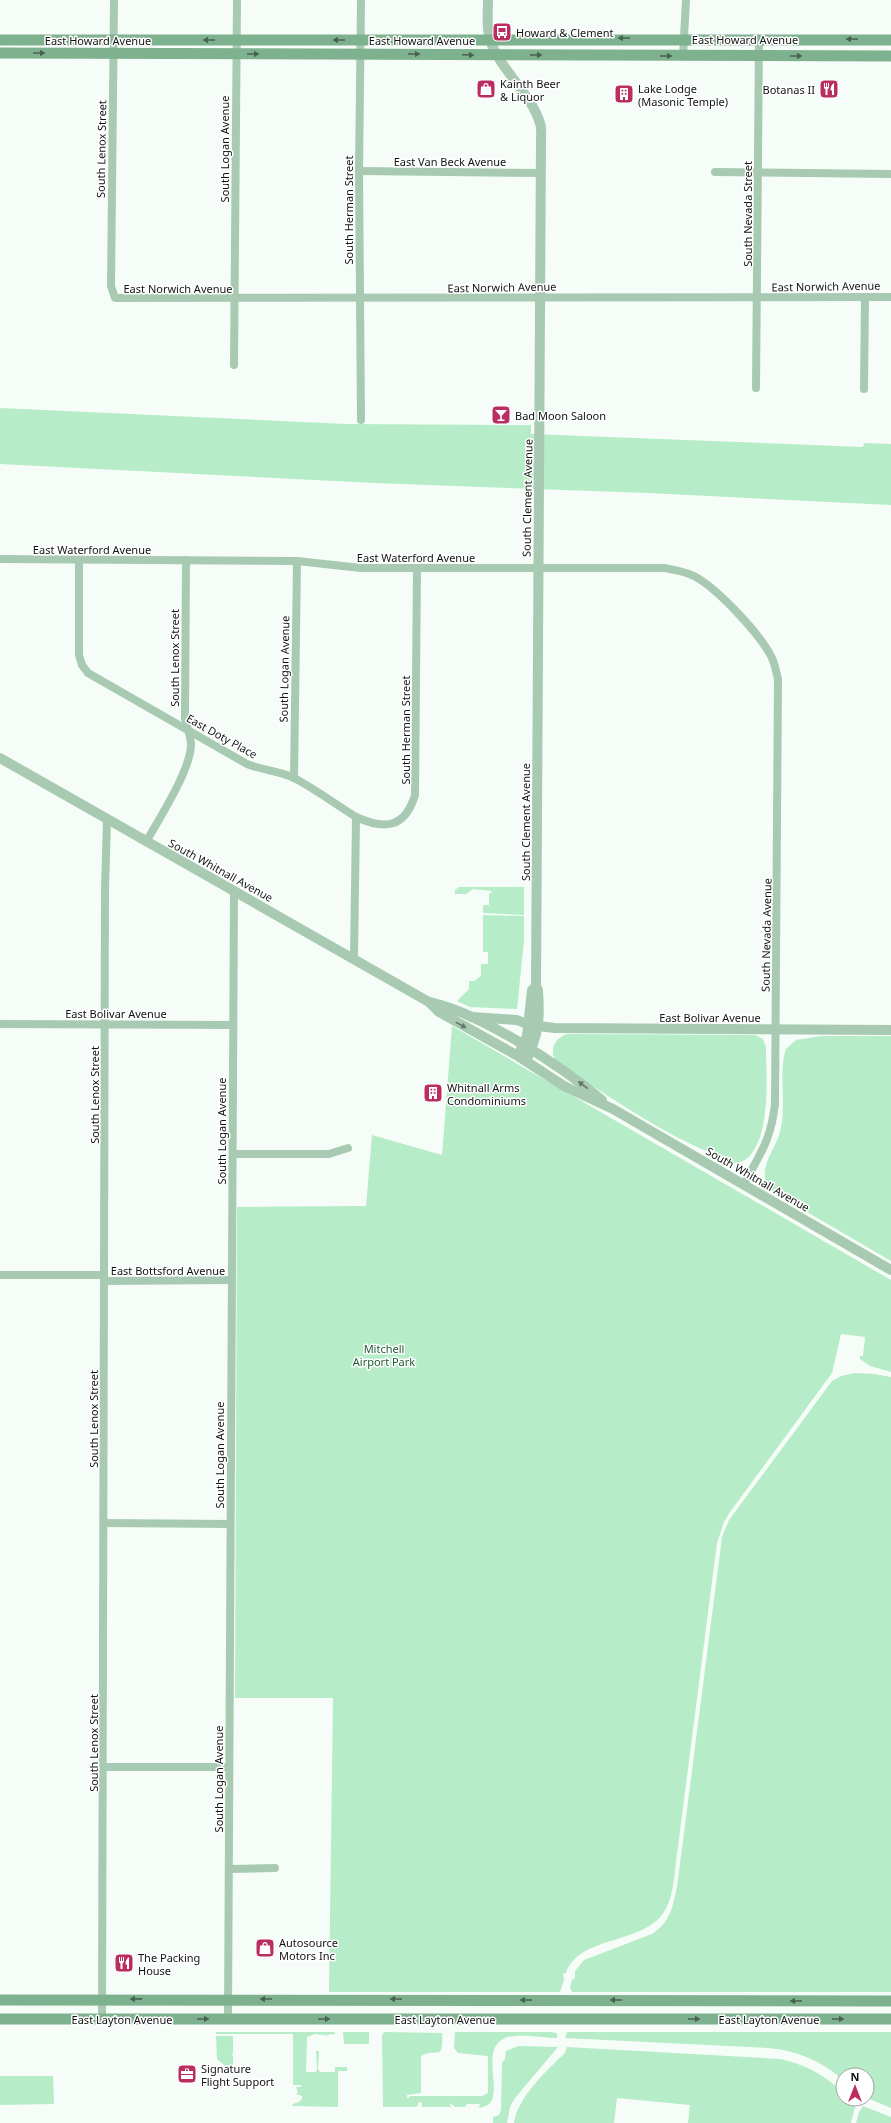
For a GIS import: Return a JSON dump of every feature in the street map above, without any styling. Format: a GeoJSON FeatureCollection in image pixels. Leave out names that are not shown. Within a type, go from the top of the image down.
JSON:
{"type":"FeatureCollection","features":[{"type":"Feature","properties":{"kind":"main road","name":"East Howard Avenue"},"geometry":{"type":"LineString","coordinates":[[0,40],[891,40]]}},
{"type":"Feature","properties":{"kind":"main road"},"geometry":{"type":"LineString","coordinates":[[868,56],[869,40]]}},
{"type":"Feature","properties":{"kind":"main road","name":"East Howard Avenue"},"geometry":{"type":"LineString","coordinates":[[0,53],[891,56]]}},
{"type":"Feature","properties":{"kind":"main road","name":"East Layton Avenue"},"geometry":{"type":"LineString","coordinates":[[0,2000],[229,1999],[891,2001]]}},
{"type":"Feature","properties":{"kind":"main road","name":"East Layton Avenue"},"geometry":{"type":"LineString","coordinates":[[0,2019],[891,2019]]}},
{"type":"Feature","properties":{"kind":"street","name":"South Lenox Street"},"geometry":{"type":"LineString","coordinates":[[114,0],[111,286],[114,297]]}},
{"type":"Feature","properties":{"kind":"street","name":"South Logan Avenue"},"geometry":{"type":"LineString","coordinates":[[234,365],[237,0]]}},
{"type":"Feature","properties":{"kind":"street","name":"South Herman Street"},"geometry":{"type":"LineString","coordinates":[[361,0],[359,171],[361,420]]}},
{"type":"Feature","properties":{"kind":"street","name":"South Clement Avenue"},"geometry":{"type":"LineString","coordinates":[[488,0],[488,30],[490,39],[497,55],[535,110],[541,125],[536,987],[532,990],[534,1025],[527,1036],[527,1048],[522,1059]]}},
{"type":"Feature","properties":{"kind":"street"},"geometry":{"type":"LineString","coordinates":[[683,56],[686,0]]}},
{"type":"Feature","properties":{"kind":"street","name":"South Nevada Street"},"geometry":{"type":"LineString","coordinates":[[756,388],[759,39]]}},
{"type":"Feature","properties":{"kind":"street","name":"East Van Beck Avenue"},"geometry":{"type":"LineString","coordinates":[[359,171],[541,173]]}},
{"type":"Feature","properties":{"kind":"street"},"geometry":{"type":"LineString","coordinates":[[715,172],[758,174],[891,174]]}},
{"type":"Feature","properties":{"kind":"street","name":"East Norwich Avenue"},"geometry":{"type":"LineString","coordinates":[[114,297],[117,299],[891,297]]}},
{"type":"Feature","properties":{"kind":"street"},"geometry":{"type":"LineString","coordinates":[[864,389],[865,298]]}},
{"type":"Feature","properties":{"kind":"street","name":"East Waterford Avenue"},"geometry":{"type":"LineString","coordinates":[[0,559],[297,561],[348,568],[664,568],[682,571],[696,577],[718,594],[758,635],[772,657],[778,680]]}},
{"type":"Feature","properties":{"kind":"street","name":"East Doty Place"},"geometry":{"type":"LineString","coordinates":[[79,560],[79,655],[82,665],[88,673],[248,764],[258,768],[280,772],[294,778],[356,817]]}},
{"type":"Feature","properties":{"kind":"street","name":"South Lenox Street"},"geometry":{"type":"LineString","coordinates":[[146,842],[186,767],[191,742],[185,719],[186,560]]}},
{"type":"Feature","properties":{"kind":"street","name":"South Logan Avenue"},"geometry":{"type":"LineString","coordinates":[[294,778],[297,561]]}},
{"type":"Feature","properties":{"kind":"street","name":"South Herman Street"},"geometry":{"type":"LineString","coordinates":[[356,817],[378,825],[396,822],[408,812],[415,795],[417,568]]}},
{"type":"Feature","properties":{"kind":"street","name":"South Nevada Avenue"},"geometry":{"type":"LineString","coordinates":[[744,1184],[768,1140],[773,1124],[776,1029],[778,680]]}},
{"type":"Feature","properties":{"kind":"street","name":"South Whitnall Avenue"},"geometry":{"type":"LineString","coordinates":[[0,758],[234,892],[354,958],[429,1002],[439,1012],[522,1059],[564,1086],[613,1109],[891,1270]]}},
{"type":"Feature","properties":{"kind":"street"},"geometry":{"type":"LineString","coordinates":[[354,958],[356,817]]}},
{"type":"Feature","properties":{"kind":"street","name":"South Lenox Street"},"geometry":{"type":"LineString","coordinates":[[102,2020],[107,819]]}},
{"type":"Feature","properties":{"kind":"street","name":"South Logan Avenue"},"geometry":{"type":"LineString","coordinates":[[228,2019],[234,892]]}},
{"type":"Feature","properties":{"kind":"street","name":"South Whitnall Avenue"},"geometry":{"type":"LineString","coordinates":[[429,1002],[445,1006],[471,1017],[527,1048],[582,1084],[613,1109]]}},
{"type":"Feature","properties":{"kind":"street","name":"East Bolivar Avenue"},"geometry":{"type":"LineString","coordinates":[[471,1017],[517,1020],[534,1025],[555,1028],[891,1030]]}},
{"type":"Feature","properties":{"kind":"street","name":"East Bolivar Avenue"},"geometry":{"type":"LineString","coordinates":[[0,1024],[233,1025]]}},
{"type":"Feature","properties":{"kind":"street"},"geometry":{"type":"LineString","coordinates":[[233,1154],[329,1154],[348,1148]]}},
{"type":"Feature","properties":{"kind":"street","name":"East Bottsford Avenue"},"geometry":{"type":"LineString","coordinates":[[0,1275],[231,1280]]}},
{"type":"Feature","properties":{"kind":"street"},"geometry":{"type":"LineString","coordinates":[[104,1523],[230,1524]]}},
{"type":"Feature","properties":{"kind":"street"},"geometry":{"type":"LineString","coordinates":[[104,1767],[229,1767]]}},
{"type":"Feature","properties":{"kind":"street"},"geometry":{"type":"LineString","coordinates":[[229,1869],[276,1868]]}},
{"type":"Feature","properties":{"kind":"green space"},"geometry":{"type":"Polygon","coordinates":[[[0,408],[346,424],[531,425],[531,434],[863,447],[864,443],[891,444],[891,505],[648,493],[374,483],[0,464],[0,408]]]}},
{"type":"Feature","properties":{"kind":"green space"},"geometry":{"type":"Polygon","coordinates":[[[459,887],[524,887],[524,915],[483,913],[483,905],[489,905],[489,893],[492,893],[491,891],[473,889],[466,894],[455,894],[455,890],[459,887]]]}},
{"type":"Feature","properties":{"kind":"green space"},"geometry":{"type":"Polygon","coordinates":[[[483,915],[524,916],[524,941],[517,1009],[470,1007],[457,1001],[469,989],[469,981],[474,981],[481,976],[481,964],[488,964],[488,952],[483,952],[483,915]]]}},
{"type":"Feature","properties":{"kind":"green space","name":"Mitchell Airport Park"},"geometry":{"type":"Polygon","coordinates":[[[452,1026],[891,1280],[891,1372],[870,1366],[860,1359],[860,1356],[863,1356],[865,1337],[841,1334],[832,1373],[724,1522],[717,1543],[674,1882],[667,1907],[664,1912],[654,1923],[642,1930],[584,1952],[573,1961],[566,1973],[563,1974],[564,1980],[560,1992],[329,1992],[333,1698],[235,1698],[237,1207],[366,1206],[372,1135],[442,1155],[452,1026]]]}},
{"type":"Feature","properties":{"kind":"green space"},"geometry":{"type":"Polygon","coordinates":[[[567,1034],[755,1035],[763,1039],[766,1047],[766,1107],[760,1138],[754,1151],[745,1160],[738,1163],[733,1163],[720,1159],[650,1122],[557,1063],[553,1054],[554,1046],[558,1039],[567,1034]]]}},
{"type":"Feature","properties":{"kind":"green space"},"geometry":{"type":"Polygon","coordinates":[[[821,1036],[891,1036],[891,1261],[771,1191],[767,1183],[765,1169],[780,1132],[782,1122],[783,1068],[786,1049],[796,1040],[821,1036]]]}},
{"type":"Feature","properties":{"kind":"green space"},"geometry":{"type":"Polygon","coordinates":[[[855,1373],[891,1377],[891,1992],[572,1992],[570,1987],[572,1980],[575,1978],[575,1971],[584,1960],[652,1934],[663,1924],[670,1914],[677,1887],[722,1537],[729,1520],[832,1381],[841,1376],[855,1373]]]}},
{"type":"Feature","properties":{"kind":"green space"},"geometry":{"type":"Polygon","coordinates":[[[216,2032],[335,2032],[335,2034],[326,2035],[327,2037],[325,2035],[315,2034],[307,2037],[306,2072],[316,2072],[316,2051],[319,2051],[318,2069],[320,2072],[335,2072],[335,2067],[347,2067],[347,2071],[338,2071],[338,2107],[292,2106],[302,2099],[302,2096],[296,2094],[298,2093],[296,2087],[301,2087],[301,2085],[293,2085],[293,2034],[216,2034],[216,2032]]]}},
{"type":"Feature","properties":{"kind":"green space"},"geometry":{"type":"Polygon","coordinates":[[[343,2032],[369,2032],[369,2044],[344,2044],[343,2032]]]}},
{"type":"Feature","properties":{"kind":"green space"},"geometry":{"type":"Polygon","coordinates":[[[384,2032],[442,2033],[442,2048],[440,2051],[421,2056],[421,2093],[407,2095],[407,2098],[410,2096],[482,2096],[488,2093],[488,2056],[458,2053],[454,2048],[455,2032],[551,2032],[557,2033],[557,2038],[516,2036],[505,2038],[498,2043],[492,2059],[494,2088],[493,2096],[488,2105],[479,2108],[480,2104],[467,2104],[465,2107],[455,2107],[450,2103],[451,2107],[422,2107],[422,2103],[418,2102],[418,2106],[413,2107],[383,2107],[382,2036],[384,2032]]]}},
{"type":"Feature","properties":{"kind":"green space"},"geometry":{"type":"Polygon","coordinates":[[[567,2032],[891,2032],[891,2108],[875,2101],[875,2067],[835,2067],[835,2073],[808,2058],[789,2051],[778,2049],[565,2038],[567,2032]]]}},
{"type":"Feature","properties":{"kind":"green space"},"geometry":{"type":"Polygon","coordinates":[[[216,2036],[233,2036],[233,2054],[231,2054],[233,2056],[233,2073],[217,2059],[216,2036]]]}},
{"type":"Feature","properties":{"kind":"green space"},"geometry":{"type":"Polygon","coordinates":[[[518,2046],[558,2047],[515,2098],[510,2107],[507,2123],[493,2123],[493,2117],[499,2115],[501,2110],[502,2063],[505,2059],[506,2051],[518,2046]]]}},
{"type":"Feature","properties":{"kind":"green space"},"geometry":{"type":"Polygon","coordinates":[[[567,2047],[780,2059],[806,2067],[835,2085],[835,2107],[855,2107],[851,2123],[688,2123],[690,2105],[617,2098],[614,2123],[514,2123],[516,2114],[527,2094],[542,2076],[565,2053],[567,2047]]]}},
{"type":"Feature","properties":{"kind":"green space"},"geometry":{"type":"Polygon","coordinates":[[[0,2076],[53,2076],[54,2104],[0,2105],[0,2076]]]}},
{"type":"Feature","properties":{"kind":"green space"},"geometry":{"type":"Polygon","coordinates":[[[862,2107],[866,2107],[891,2117],[891,2123],[856,2123],[859,2112],[862,2107]]]}},
{"type":"Feature","properties":{"kind":"place","name":"Howard & Clement"},"geometry":{"type":"Point","coordinates":[502,32]}},
{"type":"Feature","properties":{"kind":"place","name":"Kainth Beer & Liquor"},"geometry":{"type":"Point","coordinates":[486,89]}},
{"type":"Feature","properties":{"kind":"place","name":"Botanas II"},"geometry":{"type":"Point","coordinates":[829,89]}},
{"type":"Feature","properties":{"kind":"place","name":"Lake Lodge (Masonic Temple)"},"geometry":{"type":"Point","coordinates":[624,94]}},
{"type":"Feature","properties":{"kind":"place","name":"Bad Moon Saloon"},"geometry":{"type":"Point","coordinates":[501,415]}},
{"type":"Feature","properties":{"kind":"place","name":"Whitnall Arms Condominiums"},"geometry":{"type":"Point","coordinates":[433,1093]}},
{"type":"Feature","properties":{"kind":"place","name":"Autosource Motors Inc"},"geometry":{"type":"Point","coordinates":[265,1948]}},
{"type":"Feature","properties":{"kind":"place","name":"The Packing House"},"geometry":{"type":"Point","coordinates":[124,1963]}},
{"type":"Feature","properties":{"kind":"place","name":"Signature Flight Support"},"geometry":{"type":"Point","coordinates":[187,2074]}}]}
